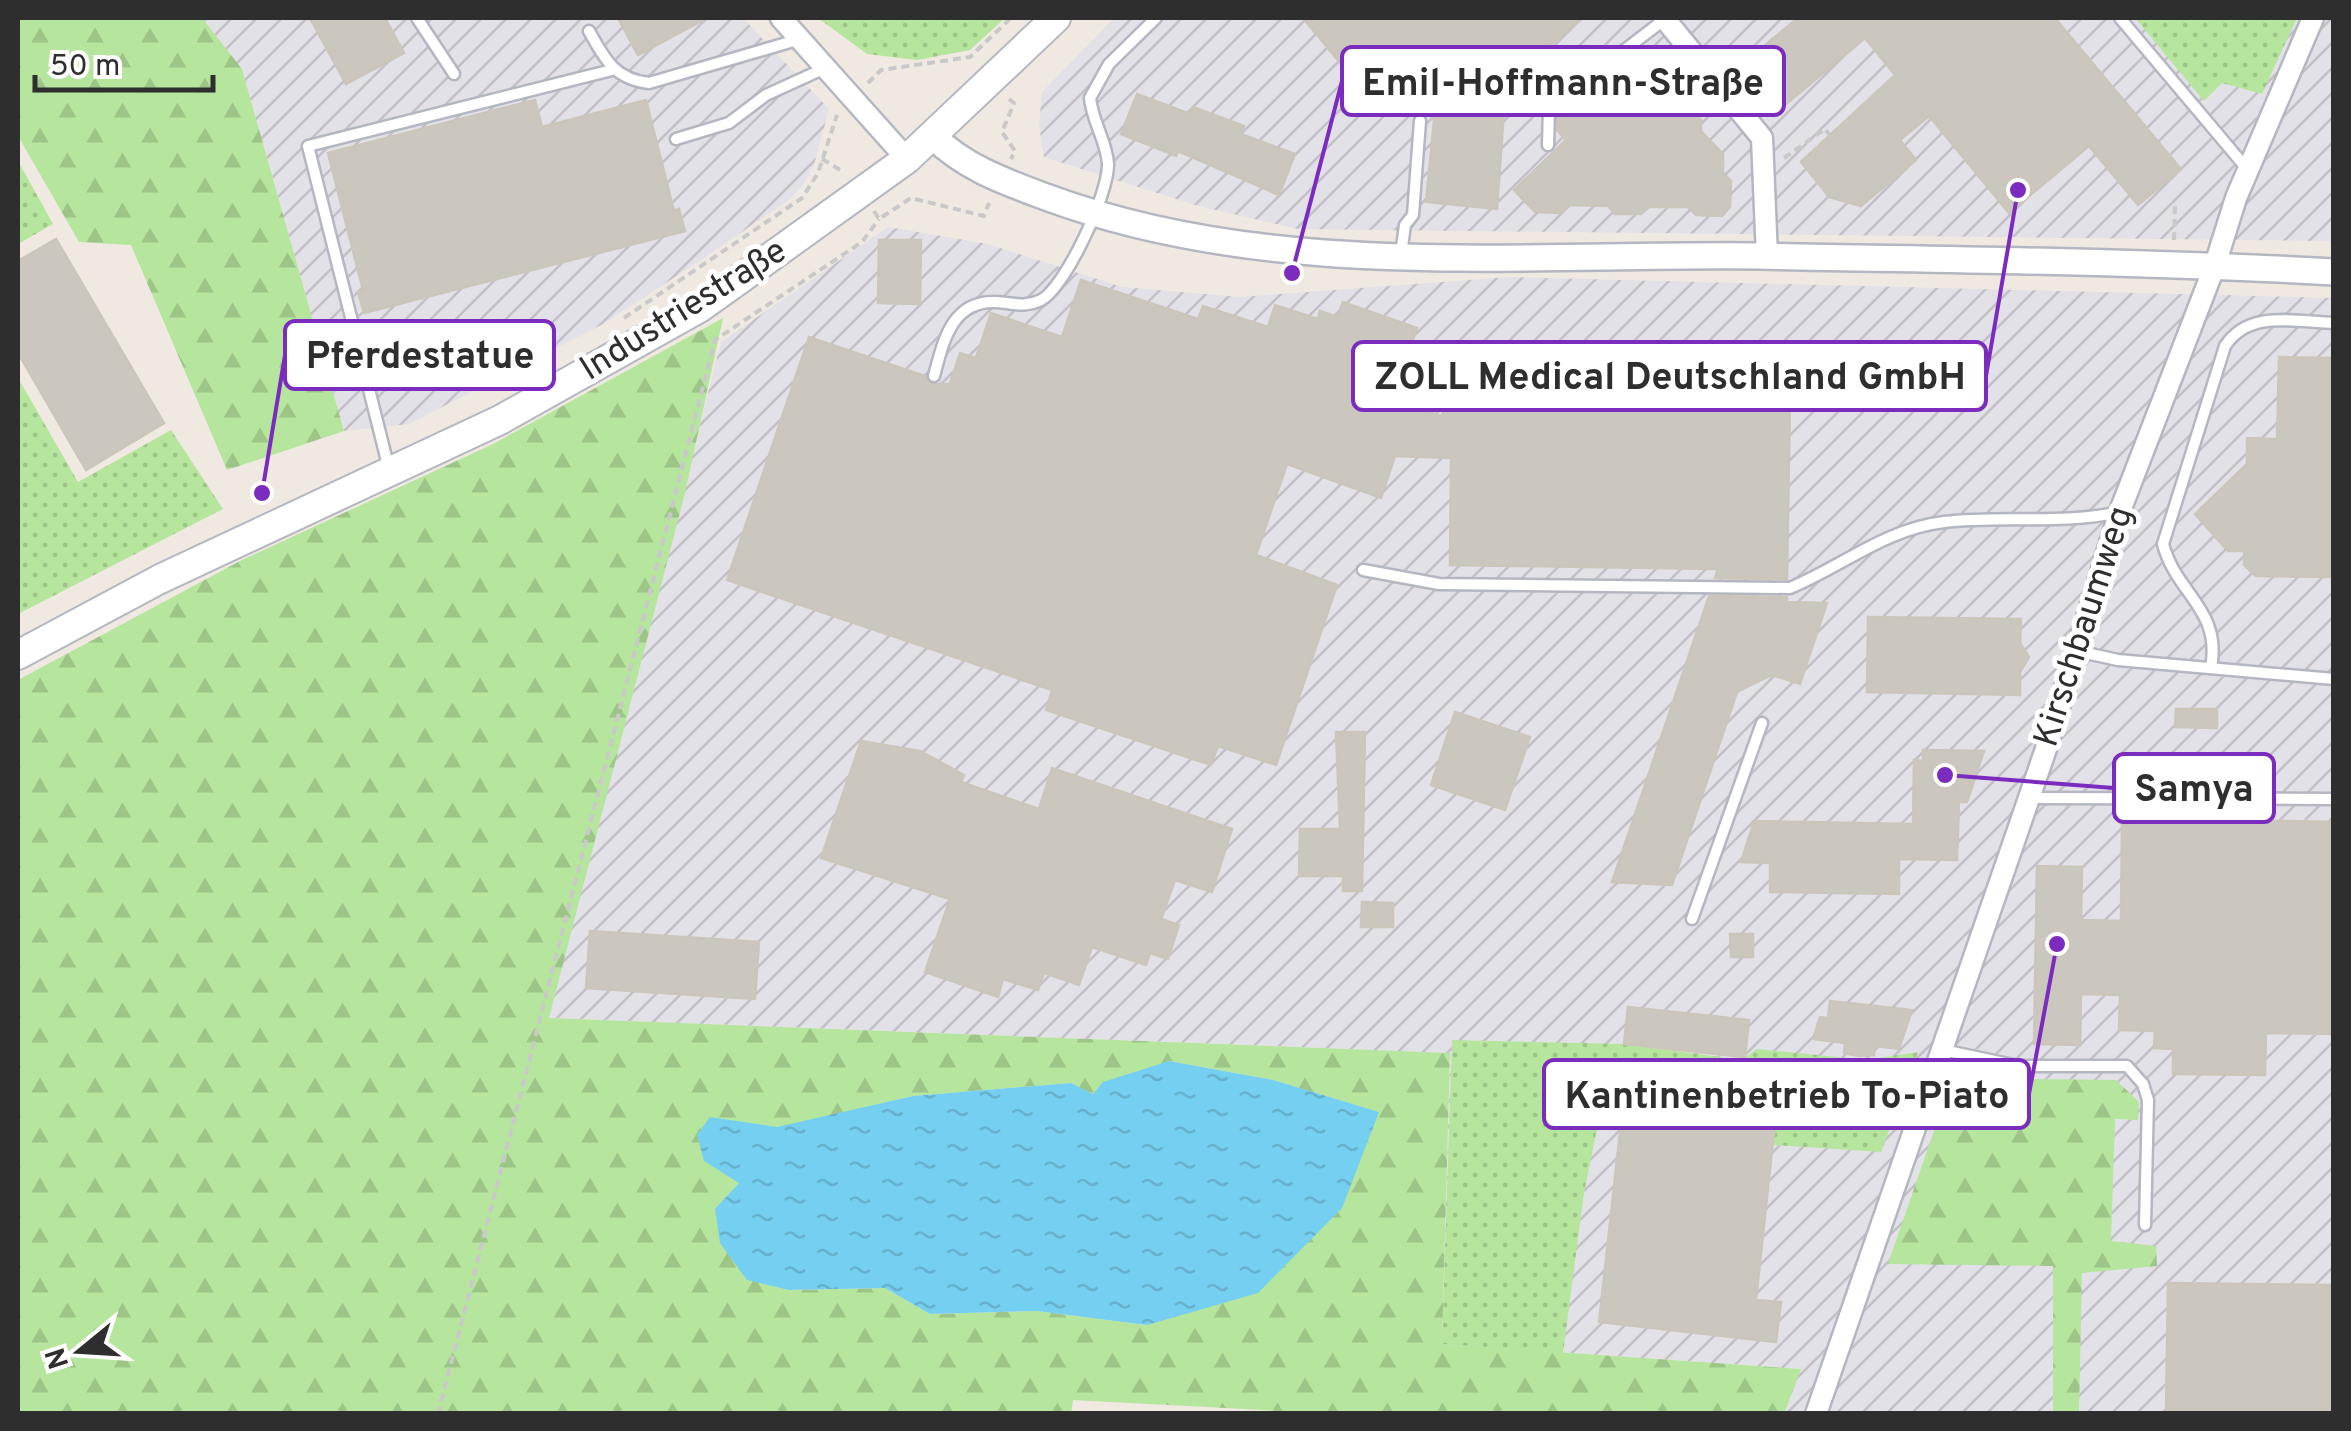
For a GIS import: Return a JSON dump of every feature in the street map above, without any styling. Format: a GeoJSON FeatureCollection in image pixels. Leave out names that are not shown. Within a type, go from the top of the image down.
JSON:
{"type":"FeatureCollection","features":[{"type":"Feature","properties":{"kind":"main road","name":"Industriestraße"},"geometry":{"type":"LineString","coordinates":[[18,655],[160,579],[500,420],[701,307],[907,159],[1056,18]]}},
{"type":"Feature","properties":{"kind":"street"},"geometry":{"type":"LineString","coordinates":[[782,18],[797,40],[907,159]]}},
{"type":"Feature","properties":{"kind":"street"},"geometry":{"type":"LineString","coordinates":[[1665,18],[1759,134],[1765,158],[1767,257]]}},
{"type":"Feature","properties":{"kind":"street","name":"Kirschbaumweg"},"geometry":{"type":"LineString","coordinates":[[1816,1414],[2029,798],[2120,512],[2248,170],[2313,18]]}},
{"type":"Feature","properties":{"kind":"street"},"geometry":{"type":"LineString","coordinates":[[934,137],[947,150],[1000,180],[1096,215],[1218,242],[1401,255],[1767,257],[2334,272]]}},
{"type":"Feature","properties":{"kind":"lane"},"geometry":{"type":"LineString","coordinates":[[416,18],[454,74]]}},
{"type":"Feature","properties":{"kind":"lane"},"geometry":{"type":"LineString","coordinates":[[934,376],[947,327],[963,311],[992,302],[1020,306],[1045,298],[1096,215],[1108,164],[1090,98],[1109,64],[1156,18]]}},
{"type":"Feature","properties":{"kind":"lane"},"geometry":{"type":"LineString","coordinates":[[1548,144],[1549,108],[1665,18]]}},
{"type":"Feature","properties":{"kind":"lane"},"geometry":{"type":"LineString","coordinates":[[2120,18],[2248,170]]}},
{"type":"Feature","properties":{"kind":"lane"},"geometry":{"type":"LineString","coordinates":[[589,31],[612,70],[625,79],[649,83],[797,40]]}},
{"type":"Feature","properties":{"kind":"lane"},"geometry":{"type":"LineString","coordinates":[[1623,52],[1647,84]]}},
{"type":"Feature","properties":{"kind":"lane"},"geometry":{"type":"LineString","coordinates":[[676,139],[729,123],[766,95],[823,69]]}},
{"type":"Feature","properties":{"kind":"lane"},"geometry":{"type":"LineString","coordinates":[[389,470],[308,146],[612,70]]}},
{"type":"Feature","properties":{"kind":"lane"},"geometry":{"type":"LineString","coordinates":[[1401,255],[1404,225],[1412,214],[1420,121]]}},
{"type":"Feature","properties":{"kind":"lane"},"geometry":{"type":"LineString","coordinates":[[2212,668],[2215,648],[2209,622],[2168,562],[2164,544],[2225,346],[2244,325],[2258,321],[2334,323]]}},
{"type":"Feature","properties":{"kind":"lane"},"geometry":{"type":"LineString","coordinates":[[363,368],[490,328]]}},
{"type":"Feature","properties":{"kind":"lane"},"geometry":{"type":"LineString","coordinates":[[1363,570],[1439,584],[1790,588],[1830,572],[1877,540],[1912,529],[1944,522],[2076,520],[2120,512]]}},
{"type":"Feature","properties":{"kind":"lane"},"geometry":{"type":"LineString","coordinates":[[2077,651],[2334,679]]}},
{"type":"Feature","properties":{"kind":"lane"},"geometry":{"type":"LineString","coordinates":[[1692,919],[1762,723]]}},
{"type":"Feature","properties":{"kind":"lane"},"geometry":{"type":"LineString","coordinates":[[2029,798],[2334,799]]}},
{"type":"Feature","properties":{"kind":"lane"},"geometry":{"type":"LineString","coordinates":[[1942,1050],[2018,1066],[2127,1066],[2143,1084],[2148,1100],[2145,1225]]}},
{"type":"Feature","properties":{"kind":"path"},"geometry":{"type":"LineString","coordinates":[[613,326],[802,198],[818,173],[835,118],[881,70],[970,56],[1011,18]]}},
{"type":"Feature","properties":{"kind":"path"},"geometry":{"type":"LineString","coordinates":[[1765,158],[1790,158],[1824,130],[1831,137]]}},
{"type":"Feature","properties":{"kind":"path"},"geometry":{"type":"LineString","coordinates":[[2174,237],[2175,205]]}},
{"type":"Feature","properties":{"kind":"path"},"geometry":{"type":"LineString","coordinates":[[438,1414],[715,340],[862,242],[879,219]]}},
{"type":"Feature","properties":{"kind":"path"},"geometry":{"type":"LineString","coordinates":[[1437,372],[1463,351],[1499,359]]}},
{"type":"Feature","properties":{"kind":"shaded area"},"geometry":{"type":"Polygon","coordinates":[[[202,18],[743,18],[829,109],[814,165],[803,185],[790,199],[695,264],[603,324],[409,424],[344,431],[242,69],[202,18]]]}},
{"type":"Feature","properties":{"kind":"shaded area"},"geometry":{"type":"Polygon","coordinates":[[[1114,18],[2333,18],[2333,241],[1298,229],[1198,206],[1044,157],[1039,125],[1042,92],[1114,18]]]}},
{"type":"Feature","properties":{"kind":"shaded area"},"geometry":{"type":"Polygon","coordinates":[[[888,227],[988,244],[1122,287],[1240,297],[1509,277],[2333,298],[2333,1413],[1784,1413],[1800,1369],[1442,1344],[1450,1053],[549,1018],[721,342],[888,227]]]}},
{"type":"Feature","properties":{"kind":"green space"},"geometry":{"type":"Polygon","coordinates":[[[18,18],[202,18],[242,69],[344,431],[227,470],[131,245],[79,242],[18,136],[18,18]]]}},
{"type":"Feature","properties":{"kind":"green space"},"geometry":{"type":"Polygon","coordinates":[[[818,18],[1005,18],[970,50],[917,60],[867,54],[818,18]]]}},
{"type":"Feature","properties":{"kind":"green space"},"geometry":{"type":"Polygon","coordinates":[[[2135,18],[2297,18],[2262,94],[2222,83],[2204,101],[2135,18]]]}},
{"type":"Feature","properties":{"kind":"green space"},"geometry":{"type":"Polygon","coordinates":[[[18,161],[53,224],[18,244],[18,161]]]}},
{"type":"Feature","properties":{"kind":"green space"},"geometry":{"type":"Polygon","coordinates":[[[723,318],[685,493],[549,1018],[1450,1053],[1442,1344],[1801,1369],[1784,1414],[1336,1414],[1073,1400],[1071,1414],[18,1414],[18,680],[240,561],[493,444],[723,318]],[[1169,1061],[1093,1094],[1070,1083],[913,1096],[777,1128],[710,1117],[740,1182],[715,1210],[789,1290],[885,1288],[930,1314],[1037,1311],[1147,1325],[1378,1112],[1273,1080],[1169,1061]]]}},
{"type":"Feature","properties":{"kind":"green space"},"geometry":{"type":"Polygon","coordinates":[[[18,378],[78,482],[171,430],[223,509],[18,614],[18,378]]]}},
{"type":"Feature","properties":{"kind":"green space"},"geometry":{"type":"Polygon","coordinates":[[[1452,1040],[1624,1044],[1742,1060],[1757,1049],[1866,1060],[1918,1052],[1881,1152],[1773,1145],[1776,1113],[1624,1096],[1602,1104],[1584,1193],[1563,1353],[1442,1344],[1452,1040]]]}},
{"type":"Feature","properties":{"kind":"green space"},"geometry":{"type":"Polygon","coordinates":[[[1955,1070],[2022,1079],[2116,1080],[2139,1102],[2138,1120],[2115,1119],[2111,1241],[2156,1246],[2157,1266],[2082,1273],[2079,1413],[2053,1413],[2053,1266],[1888,1264],[1955,1070]]]}},
{"type":"Feature","properties":{"kind":"water"},"geometry":{"type":"Polygon","coordinates":[[[1169,1061],[1273,1080],[1379,1112],[1342,1208],[1258,1293],[1147,1325],[1037,1311],[930,1314],[885,1288],[789,1290],[747,1280],[720,1243],[715,1209],[739,1183],[704,1161],[697,1135],[710,1117],[777,1127],[913,1096],[1071,1083],[1093,1094],[1103,1082],[1169,1061]]]}},
{"type":"Feature","properties":{"kind":"building"},"geometry":{"type":"Polygon","coordinates":[[[310,18],[385,18],[404,53],[346,84],[310,18]]]}},
{"type":"Feature","properties":{"kind":"building"},"geometry":{"type":"Polygon","coordinates":[[[618,18],[707,18],[638,55],[618,18]]]}},
{"type":"Feature","properties":{"kind":"building"},"geometry":{"type":"Polygon","coordinates":[[[1303,18],[1583,18],[1506,82],[1497,209],[1426,202],[1435,110],[1416,108],[1419,80],[1381,112],[1303,18]]]}},
{"type":"Feature","properties":{"kind":"building"},"geometry":{"type":"Polygon","coordinates":[[[1798,18],[2055,18],[2181,169],[2138,205],[2089,146],[2009,213],[1929,116],[1900,140],[1916,160],[1861,206],[1829,197],[1801,162],[1895,75],[1865,38],[1785,105],[1747,60],[1798,18]]]}},
{"type":"Feature","properties":{"kind":"building"},"geometry":{"type":"Polygon","coordinates":[[[1587,90],[1617,91],[1631,104],[1643,92],[1674,92],[1701,120],[1701,131],[1723,154],[1723,173],[1731,181],[1730,207],[1722,216],[1696,215],[1688,207],[1649,207],[1641,214],[1615,214],[1608,206],[1569,205],[1561,213],[1535,212],[1514,190],[1566,140],[1557,130],[1557,119],[1587,90]]]}},
{"type":"Feature","properties":{"kind":"building"},"geometry":{"type":"Polygon","coordinates":[[[1137,94],[1190,114],[1193,107],[1244,126],[1241,134],[1295,154],[1279,195],[1178,151],[1176,156],[1121,134],[1137,94]]]}},
{"type":"Feature","properties":{"kind":"building"},"geometry":{"type":"Polygon","coordinates":[[[535,100],[542,127],[646,100],[674,211],[679,209],[685,231],[364,313],[358,292],[363,290],[328,153],[535,100]]]}},
{"type":"Feature","properties":{"kind":"building"},"geometry":{"type":"Polygon","coordinates":[[[56,239],[164,423],[86,470],[18,353],[18,261],[56,239]]]}},
{"type":"Feature","properties":{"kind":"building"},"geometry":{"type":"Polygon","coordinates":[[[879,240],[921,240],[920,304],[878,303],[879,240]]]}},
{"type":"Feature","properties":{"kind":"building"},"geometry":{"type":"Polygon","coordinates":[[[1081,280],[1198,319],[1203,306],[1268,327],[1275,305],[1318,319],[1320,311],[1337,317],[1343,302],[1417,328],[1393,400],[1441,416],[1452,396],[1790,401],[1787,579],[1715,578],[1718,569],[1450,565],[1451,458],[1395,456],[1381,498],[1287,464],[1256,555],[1337,585],[1276,765],[1218,746],[1211,765],[1046,710],[1052,690],[727,580],[809,337],[925,376],[931,384],[950,384],[960,353],[976,358],[991,313],[1062,337],[1081,280]]]}},
{"type":"Feature","properties":{"kind":"building"},"geometry":{"type":"Polygon","coordinates":[[[2279,357],[2334,358],[2334,577],[2256,576],[2244,565],[2244,551],[2228,551],[2195,514],[2247,464],[2247,438],[2277,439],[2279,357]]]}},
{"type":"Feature","properties":{"kind":"building"},"geometry":{"type":"Polygon","coordinates":[[[1709,596],[1787,597],[1787,602],[1827,603],[1800,684],[1772,675],[1737,692],[1672,885],[1612,882],[1709,596]]]}},
{"type":"Feature","properties":{"kind":"building"},"geometry":{"type":"Polygon","coordinates":[[[1868,617],[2021,619],[2020,643],[2029,657],[2020,672],[2020,695],[1867,692],[1868,617]]]}},
{"type":"Feature","properties":{"kind":"building"},"geometry":{"type":"Polygon","coordinates":[[[2176,709],[2217,709],[2217,728],[2175,727],[2176,709]]]}},
{"type":"Feature","properties":{"kind":"building"},"geometry":{"type":"Polygon","coordinates":[[[1455,712],[1530,737],[1505,810],[1431,785],[1455,712]]]}},
{"type":"Feature","properties":{"kind":"building"},"geometry":{"type":"Polygon","coordinates":[[[1336,732],[1365,732],[1362,891],[1343,891],[1343,876],[1299,876],[1300,829],[1340,829],[1336,732]]]}},
{"type":"Feature","properties":{"kind":"building"},"geometry":{"type":"Polygon","coordinates":[[[861,741],[920,751],[964,775],[961,782],[1039,809],[1052,768],[1232,829],[1212,892],[1175,880],[1161,919],[1179,925],[1168,959],[1150,953],[1146,965],[1092,947],[1079,985],[1044,973],[1038,990],[1003,979],[998,997],[925,972],[950,899],[821,858],[861,741]]]}},
{"type":"Feature","properties":{"kind":"building"},"geometry":{"type":"Polygon","coordinates":[[[1923,750],[1984,751],[1967,802],[1959,802],[1957,860],[1899,859],[1899,894],[1770,892],[1770,863],[1741,862],[1754,821],[1913,824],[1914,760],[1923,761],[1923,750]]]}},
{"type":"Feature","properties":{"kind":"building"},"geometry":{"type":"Polygon","coordinates":[[[2122,818],[2334,822],[2334,1034],[2266,1033],[2265,1075],[2173,1074],[2173,1049],[2154,1048],[2155,1031],[2119,1030],[2120,995],[2081,994],[2080,1045],[2034,1044],[2037,866],[2082,867],[2081,920],[2121,921],[2122,818]]]}},
{"type":"Feature","properties":{"kind":"building"},"geometry":{"type":"Polygon","coordinates":[[[1362,902],[1393,903],[1393,927],[1361,927],[1362,902]]]}},
{"type":"Feature","properties":{"kind":"building"},"geometry":{"type":"Polygon","coordinates":[[[590,931],[759,942],[755,999],[586,988],[590,931]]]}},
{"type":"Feature","properties":{"kind":"building"},"geometry":{"type":"Polygon","coordinates":[[[1730,934],[1753,934],[1753,957],[1731,957],[1730,934]]]}},
{"type":"Feature","properties":{"kind":"building"},"geometry":{"type":"Polygon","coordinates":[[[1830,1001],[1912,1010],[1899,1049],[1875,1046],[1874,1055],[1859,1056],[1844,1053],[1845,1043],[1813,1039],[1820,1017],[1828,1018],[1830,1001]]]}},
{"type":"Feature","properties":{"kind":"building"},"geometry":{"type":"Polygon","coordinates":[[[1628,1007],[1749,1020],[1745,1057],[1624,1044],[1628,1007]]]}},
{"type":"Feature","properties":{"kind":"building"},"geometry":{"type":"Polygon","coordinates":[[[1624,1096],[1776,1113],[1756,1300],[1781,1302],[1776,1342],[1599,1322],[1624,1096]]]}},
{"type":"Feature","properties":{"kind":"building"},"geometry":{"type":"Polygon","coordinates":[[[2168,1283],[2334,1285],[2334,1414],[2166,1414],[2168,1283]]]}},
{"type":"Feature","properties":{"kind":"place","name":"ZOLL Medical Deutschland GmbH"},"geometry":{"type":"Point","coordinates":[2018,190]}},
{"type":"Feature","properties":{"kind":"place","name":"Emil-Hoffmann-Straße"},"geometry":{"type":"Point","coordinates":[1292,273]}},
{"type":"Feature","properties":{"kind":"place","name":"Pferdestatue"},"geometry":{"type":"Point","coordinates":[262,493]}},
{"type":"Feature","properties":{"kind":"place","name":"Samya"},"geometry":{"type":"Point","coordinates":[1945,775]}},
{"type":"Feature","properties":{"kind":"place","name":"Kantinenbetrieb To-Piato"},"geometry":{"type":"Point","coordinates":[2057,944]}}]}
